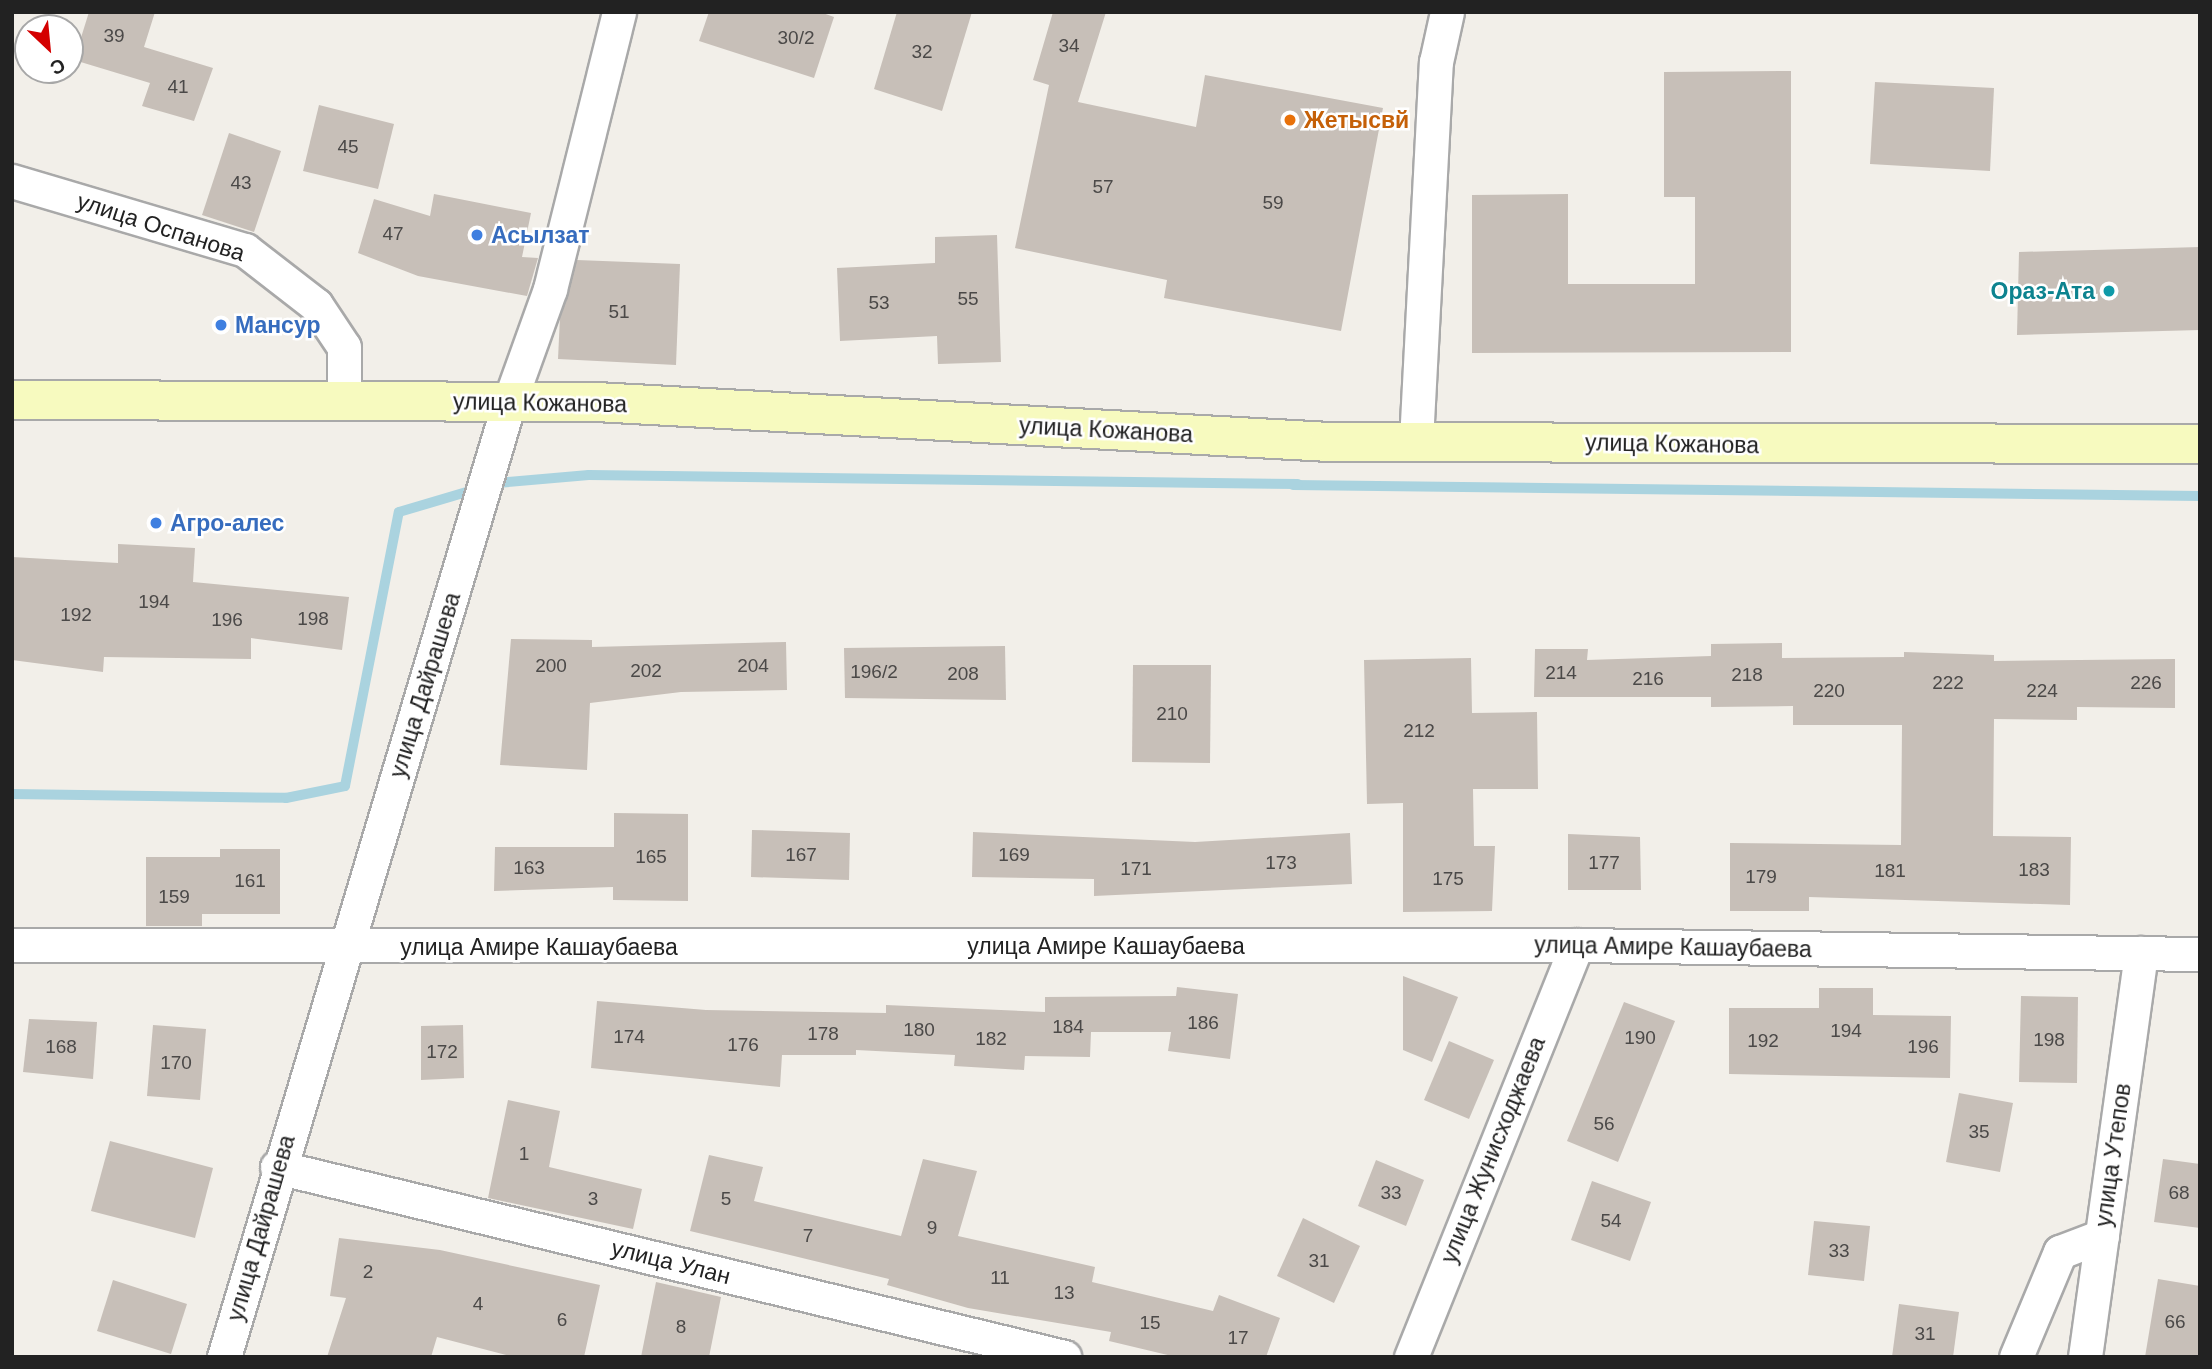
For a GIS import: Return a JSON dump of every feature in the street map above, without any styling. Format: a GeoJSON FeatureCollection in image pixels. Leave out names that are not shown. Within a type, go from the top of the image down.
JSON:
{"type":"FeatureCollection","features":[{"type":"Feature","properties":{"kind":"main road","name":"улица Кожанова"},"geometry":{"type":"LineString","coordinates":[[12,400],[509,403],[1416,441],[2200,444]]}},
{"type":"Feature","properties":{"kind":"street","name":"улица Дайрашева"},"geometry":{"type":"LineString","coordinates":[[224,1357],[277,1167],[346,948],[509,403],[550,289],[619,12]]}},
{"type":"Feature","properties":{"kind":"street"},"geometry":{"type":"LineString","coordinates":[[1416,441],[1436,62],[1447,12]]}},
{"type":"Feature","properties":{"kind":"street","name":"улица Оспанова"},"geometry":{"type":"LineString","coordinates":[[12,181],[244,250],[316,305],[344,347],[344,402]]}},
{"type":"Feature","properties":{"kind":"street","name":"улица Амире Кашаубаева"},"geometry":{"type":"LineString","coordinates":[[12,945],[346,948],[1577,944],[2200,954]]}},
{"type":"Feature","properties":{"kind":"street","name":"улица Жунисходжаева"},"geometry":{"type":"LineString","coordinates":[[1411,1357],[1577,944]]}},
{"type":"Feature","properties":{"kind":"street","name":"улица Утепов"},"geometry":{"type":"LineString","coordinates":[[2085,1357],[2141,953]]}},
{"type":"Feature","properties":{"kind":"street","name":"улица Улан"},"geometry":{"type":"LineString","coordinates":[[277,1167],[1064,1357]]}},
{"type":"Feature","properties":{"kind":"street"},"geometry":{"type":"LineString","coordinates":[[2016,1357],[2060,1252],[2102,1236]]}},
{"type":"Feature","properties":{"kind":"building"},"geometry":{"type":"Polygon","coordinates":[[[89,12],[155,12],[144,47],[213,68],[194,121],[142,106],[150,83],[84,63],[84,28],[89,12]]]}},
{"type":"Feature","properties":{"kind":"building"},"geometry":{"type":"Polygon","coordinates":[[[709,12],[820,12],[834,17],[814,78],[699,41],[709,12]]]}},
{"type":"Feature","properties":{"kind":"building"},"geometry":{"type":"Polygon","coordinates":[[[897,12],[972,12],[942,111],[874,89],[897,12]]]}},
{"type":"Feature","properties":{"kind":"building"},"geometry":{"type":"Polygon","coordinates":[[[1053,12],[1106,12],[1078,102],[1196,127],[1205,75],[1383,108],[1341,331],[1164,298],[1167,280],[1015,248],[1049,85],[1033,80],[1053,12]]]}},
{"type":"Feature","properties":{"kind":"building"},"geometry":{"type":"Polygon","coordinates":[[[1791,71],[1791,352],[1472,353],[1472,195],[1568,194],[1568,284],[1695,284],[1695,197],[1664,197],[1664,72],[1791,71]]]}},
{"type":"Feature","properties":{"kind":"building"},"geometry":{"type":"Polygon","coordinates":[[[1875,82],[1994,88],[1990,171],[1870,164],[1875,82]]]}},
{"type":"Feature","properties":{"kind":"building"},"geometry":{"type":"Polygon","coordinates":[[[319,105],[394,124],[378,189],[303,171],[319,105]]]}},
{"type":"Feature","properties":{"kind":"building"},"geometry":{"type":"Polygon","coordinates":[[[229,133],[281,151],[254,232],[202,215],[229,133]]]}},
{"type":"Feature","properties":{"kind":"building"},"geometry":{"type":"Polygon","coordinates":[[[434,194],[531,213],[522,257],[538,258],[527,296],[418,276],[358,253],[374,199],[430,216],[434,194]]]}},
{"type":"Feature","properties":{"kind":"building"},"geometry":{"type":"Polygon","coordinates":[[[997,235],[1001,362],[938,364],[937,336],[840,341],[837,268],[935,263],[935,237],[997,235]]]}},
{"type":"Feature","properties":{"kind":"building","name":"Ораз-Ата"},"geometry":{"type":"Polygon","coordinates":[[[2200,247],[2200,330],[2017,335],[2019,252],[2200,247]]]}},
{"type":"Feature","properties":{"kind":"building"},"geometry":{"type":"Polygon","coordinates":[[[577,260],[680,264],[676,365],[558,359],[560,317],[577,260]]]}},
{"type":"Feature","properties":{"kind":"building"},"geometry":{"type":"Polygon","coordinates":[[[118,544],[195,548],[193,582],[349,597],[342,650],[251,638],[251,659],[104,657],[103,672],[12,660],[12,557],[118,563],[118,544]]]}},
{"type":"Feature","properties":{"kind":"building"},"geometry":{"type":"Polygon","coordinates":[[[511,639],[592,640],[592,647],[786,642],[787,690],[681,692],[590,703],[587,770],[500,765],[511,639]]]}},
{"type":"Feature","properties":{"kind":"building"},"geometry":{"type":"Polygon","coordinates":[[[1782,643],[1782,658],[1904,657],[1904,652],[1994,655],[1994,661],[2175,659],[2175,708],[2077,707],[2077,720],[1994,719],[1993,836],[2071,837],[2070,905],[1809,897],[1809,911],[1730,911],[1730,843],[1901,845],[1902,725],[1793,725],[1793,706],[1711,707],[1711,697],[1534,697],[1535,649],[1588,649],[1587,660],[1711,656],[1711,644],[1782,643]]]}},
{"type":"Feature","properties":{"kind":"building"},"geometry":{"type":"Polygon","coordinates":[[[1005,646],[1006,700],[845,698],[844,648],[1005,646]]]}},
{"type":"Feature","properties":{"kind":"building"},"geometry":{"type":"Polygon","coordinates":[[[1471,658],[1472,713],[1537,712],[1538,789],[1473,789],[1474,846],[1495,846],[1492,911],[1403,912],[1403,803],[1367,804],[1364,660],[1471,658]]]}},
{"type":"Feature","properties":{"kind":"building"},"geometry":{"type":"Polygon","coordinates":[[[1133,665],[1211,665],[1210,763],[1132,762],[1133,665]]]}},
{"type":"Feature","properties":{"kind":"building"},"geometry":{"type":"Polygon","coordinates":[[[614,813],[688,814],[688,901],[613,900],[613,887],[494,891],[495,847],[614,847],[614,813]]]}},
{"type":"Feature","properties":{"kind":"building"},"geometry":{"type":"Polygon","coordinates":[[[752,830],[850,833],[849,880],[751,877],[752,830]]]}},
{"type":"Feature","properties":{"kind":"building"},"geometry":{"type":"Polygon","coordinates":[[[973,832],[1195,842],[1350,833],[1352,884],[1094,896],[1094,879],[972,877],[973,832]]]}},
{"type":"Feature","properties":{"kind":"building"},"geometry":{"type":"Polygon","coordinates":[[[1568,834],[1640,837],[1641,890],[1568,890],[1568,834]]]}},
{"type":"Feature","properties":{"kind":"building"},"geometry":{"type":"Polygon","coordinates":[[[220,849],[280,849],[280,914],[202,914],[202,926],[146,926],[146,857],[220,857],[220,849]]]}},
{"type":"Feature","properties":{"kind":"building"},"geometry":{"type":"Polygon","coordinates":[[[1403,976],[1458,997],[1432,1062],[1403,1050],[1403,976]]]}},
{"type":"Feature","properties":{"kind":"building"},"geometry":{"type":"Polygon","coordinates":[[[1177,987],[1238,994],[1230,1059],[1168,1051],[1171,1032],[1091,1032],[1090,1057],[1025,1056],[1024,1070],[954,1066],[955,1055],[856,1050],[856,1055],[782,1055],[780,1087],[591,1068],[597,1001],[706,1010],[886,1013],[886,1005],[1045,1012],[1045,997],[1176,996],[1177,987]]]}},
{"type":"Feature","properties":{"kind":"building"},"geometry":{"type":"Polygon","coordinates":[[[1819,988],[1873,988],[1873,1015],[1951,1016],[1950,1078],[1729,1074],[1729,1008],[1819,1008],[1819,988]]]}},
{"type":"Feature","properties":{"kind":"building"},"geometry":{"type":"Polygon","coordinates":[[[2021,996],[2078,997],[2077,1083],[2019,1082],[2021,996]]]}},
{"type":"Feature","properties":{"kind":"building"},"geometry":{"type":"Polygon","coordinates":[[[1624,1002],[1675,1021],[1618,1162],[1567,1141],[1624,1002]]]}},
{"type":"Feature","properties":{"kind":"building"},"geometry":{"type":"Polygon","coordinates":[[[29,1019],[97,1022],[93,1079],[23,1072],[29,1019]]]}},
{"type":"Feature","properties":{"kind":"building"},"geometry":{"type":"Polygon","coordinates":[[[153,1025],[206,1029],[200,1100],[147,1096],[153,1025]]]}},
{"type":"Feature","properties":{"kind":"building"},"geometry":{"type":"Polygon","coordinates":[[[463,1025],[464,1078],[421,1080],[421,1026],[463,1025]]]}},
{"type":"Feature","properties":{"kind":"building"},"geometry":{"type":"Polygon","coordinates":[[[1449,1041],[1494,1060],[1469,1119],[1424,1100],[1449,1041]]]}},
{"type":"Feature","properties":{"kind":"building"},"geometry":{"type":"Polygon","coordinates":[[[1959,1093],[2013,1103],[2000,1172],[1946,1162],[1959,1093]]]}},
{"type":"Feature","properties":{"kind":"building"},"geometry":{"type":"Polygon","coordinates":[[[508,1100],[560,1111],[549,1167],[642,1189],[633,1229],[488,1198],[508,1100]]]}},
{"type":"Feature","properties":{"kind":"building"},"geometry":{"type":"Polygon","coordinates":[[[110,1141],[213,1168],[195,1238],[91,1211],[110,1141]]]}},
{"type":"Feature","properties":{"kind":"building"},"geometry":{"type":"Polygon","coordinates":[[[709,1155],[763,1167],[754,1201],[901,1236],[923,1159],[977,1171],[958,1236],[1095,1267],[1092,1282],[1213,1311],[1219,1295],[1280,1318],[1266,1357],[1176,1357],[1109,1341],[1111,1332],[968,1308],[887,1285],[889,1279],[690,1231],[709,1155]]]}},
{"type":"Feature","properties":{"kind":"building"},"geometry":{"type":"Polygon","coordinates":[[[2163,1159],[2200,1164],[2200,1228],[2154,1222],[2163,1159]]]}},
{"type":"Feature","properties":{"kind":"building"},"geometry":{"type":"Polygon","coordinates":[[[1376,1160],[1424,1180],[1406,1226],[1358,1206],[1376,1160]]]}},
{"type":"Feature","properties":{"kind":"building"},"geometry":{"type":"Polygon","coordinates":[[[1592,1181],[1651,1202],[1630,1261],[1571,1240],[1592,1181]]]}},
{"type":"Feature","properties":{"kind":"building"},"geometry":{"type":"Polygon","coordinates":[[[1303,1218],[1360,1246],[1334,1303],[1277,1276],[1303,1218]]]}},
{"type":"Feature","properties":{"kind":"building"},"geometry":{"type":"Polygon","coordinates":[[[1814,1221],[1870,1226],[1864,1281],[1808,1275],[1814,1221]]]}},
{"type":"Feature","properties":{"kind":"building"},"geometry":{"type":"Polygon","coordinates":[[[339,1238],[440,1250],[600,1285],[584,1357],[514,1357],[437,1337],[431,1357],[327,1357],[346,1298],[330,1296],[339,1238]]]}},
{"type":"Feature","properties":{"kind":"building"},"geometry":{"type":"Polygon","coordinates":[[[2158,1279],[2200,1286],[2200,1357],[2145,1357],[2158,1279]]]}},
{"type":"Feature","properties":{"kind":"building"},"geometry":{"type":"Polygon","coordinates":[[[113,1280],[187,1304],[171,1354],[97,1331],[113,1280]]]}},
{"type":"Feature","properties":{"kind":"building"},"geometry":{"type":"Polygon","coordinates":[[[656,1282],[721,1297],[709,1357],[641,1357],[656,1282]]]}},
{"type":"Feature","properties":{"kind":"building"},"geometry":{"type":"Polygon","coordinates":[[[1899,1304],[1959,1312],[1953,1357],[1892,1357],[1899,1304]]]}},
{"type":"Feature","properties":{"kind":"waterway"},"geometry":{"type":"LineString","coordinates":[[12,794],[286,798],[345,786],[399,512],[497,483],[589,475],[1298,484]]}},
{"type":"Feature","properties":{"kind":"waterway"},"geometry":{"type":"LineString","coordinates":[[1293,485],[2200,496]]}},
{"type":"Feature","properties":{"kind":"place","name":"Жетысвй"},"geometry":{"type":"Point","coordinates":[1290,120]}},
{"type":"Feature","properties":{"kind":"place","name":"Асылзат"},"geometry":{"type":"Point","coordinates":[477,235]}},
{"type":"Feature","properties":{"kind":"place","name":"Ораз-Ата"},"geometry":{"type":"Point","coordinates":[2109,291]}},
{"type":"Feature","properties":{"kind":"place","name":"Мансур"},"geometry":{"type":"Point","coordinates":[221,325]}},
{"type":"Feature","properties":{"kind":"place","name":"Агро-алес"},"geometry":{"type":"Point","coordinates":[156,523]}}]}
